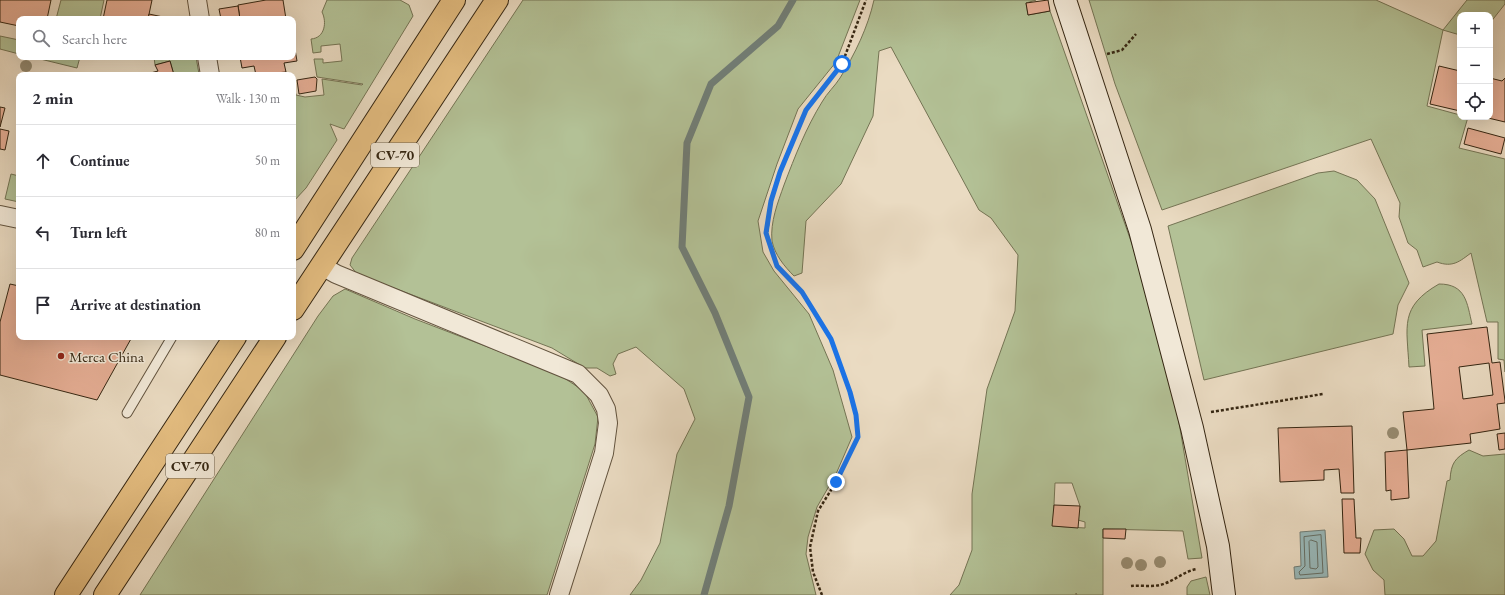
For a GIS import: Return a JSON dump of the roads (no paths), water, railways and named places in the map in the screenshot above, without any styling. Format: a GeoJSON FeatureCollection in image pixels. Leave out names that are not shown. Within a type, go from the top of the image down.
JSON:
{"type":"FeatureCollection","features":[{"type":"Feature","properties":{"kind":"main road","name":"CV-70"},"geometry":{"type":"LineString","coordinates":[[296,241],[454,0]]}},
{"type":"Feature","properties":{"kind":"main road","name":"CV-70"},"geometry":{"type":"LineString","coordinates":[[296,305],[497,0]]}},
{"type":"Feature","properties":{"kind":"main road"},"geometry":{"type":"LineString","coordinates":[[1065,0],[1140,230],[1189,417],[1218,546],[1224,595]]}},
{"type":"Feature","properties":{"kind":"main road","name":"CV-70"},"geometry":{"type":"LineString","coordinates":[[66,595],[233,340]]}},
{"type":"Feature","properties":{"kind":"main road","name":"CV-70"},"geometry":{"type":"LineString","coordinates":[[106,595],[273,340]]}},
{"type":"Feature","properties":{"kind":"street"},"geometry":{"type":"LineString","coordinates":[[197,0],[200,16]]}},
{"type":"Feature","properties":{"kind":"street"},"geometry":{"type":"LineString","coordinates":[[208,60],[210,72]]}},
{"type":"Feature","properties":{"kind":"street"},"geometry":{"type":"LineString","coordinates":[[0,215],[16,218]]}},
{"type":"Feature","properties":{"kind":"street"},"geometry":{"type":"LineString","coordinates":[[322,266],[336,274],[578,374],[598,395],[606,409],[608,423],[604,453],[558,595]]}},
{"type":"Feature","properties":{"kind":"lane"},"geometry":{"type":"LineString","coordinates":[[127,413],[170,340]]}},
{"type":"Feature","properties":{"kind":"water"},"geometry":{"type":"Polygon","coordinates":[[[1325,530],[1328,577],[1295,579],[1294,567],[1301,566],[1300,532],[1325,530]]]}},
{"type":"Feature","properties":{"kind":"waterway"},"geometry":{"type":"LineString","coordinates":[[704,595],[729,506],[749,397],[715,313],[682,247],[687,143],[711,84],[778,26],[793,0]]}},
{"type":"Feature","properties":{"kind":"place","name":"Merca China"},"geometry":{"type":"Point","coordinates":[61,356]}}]}
